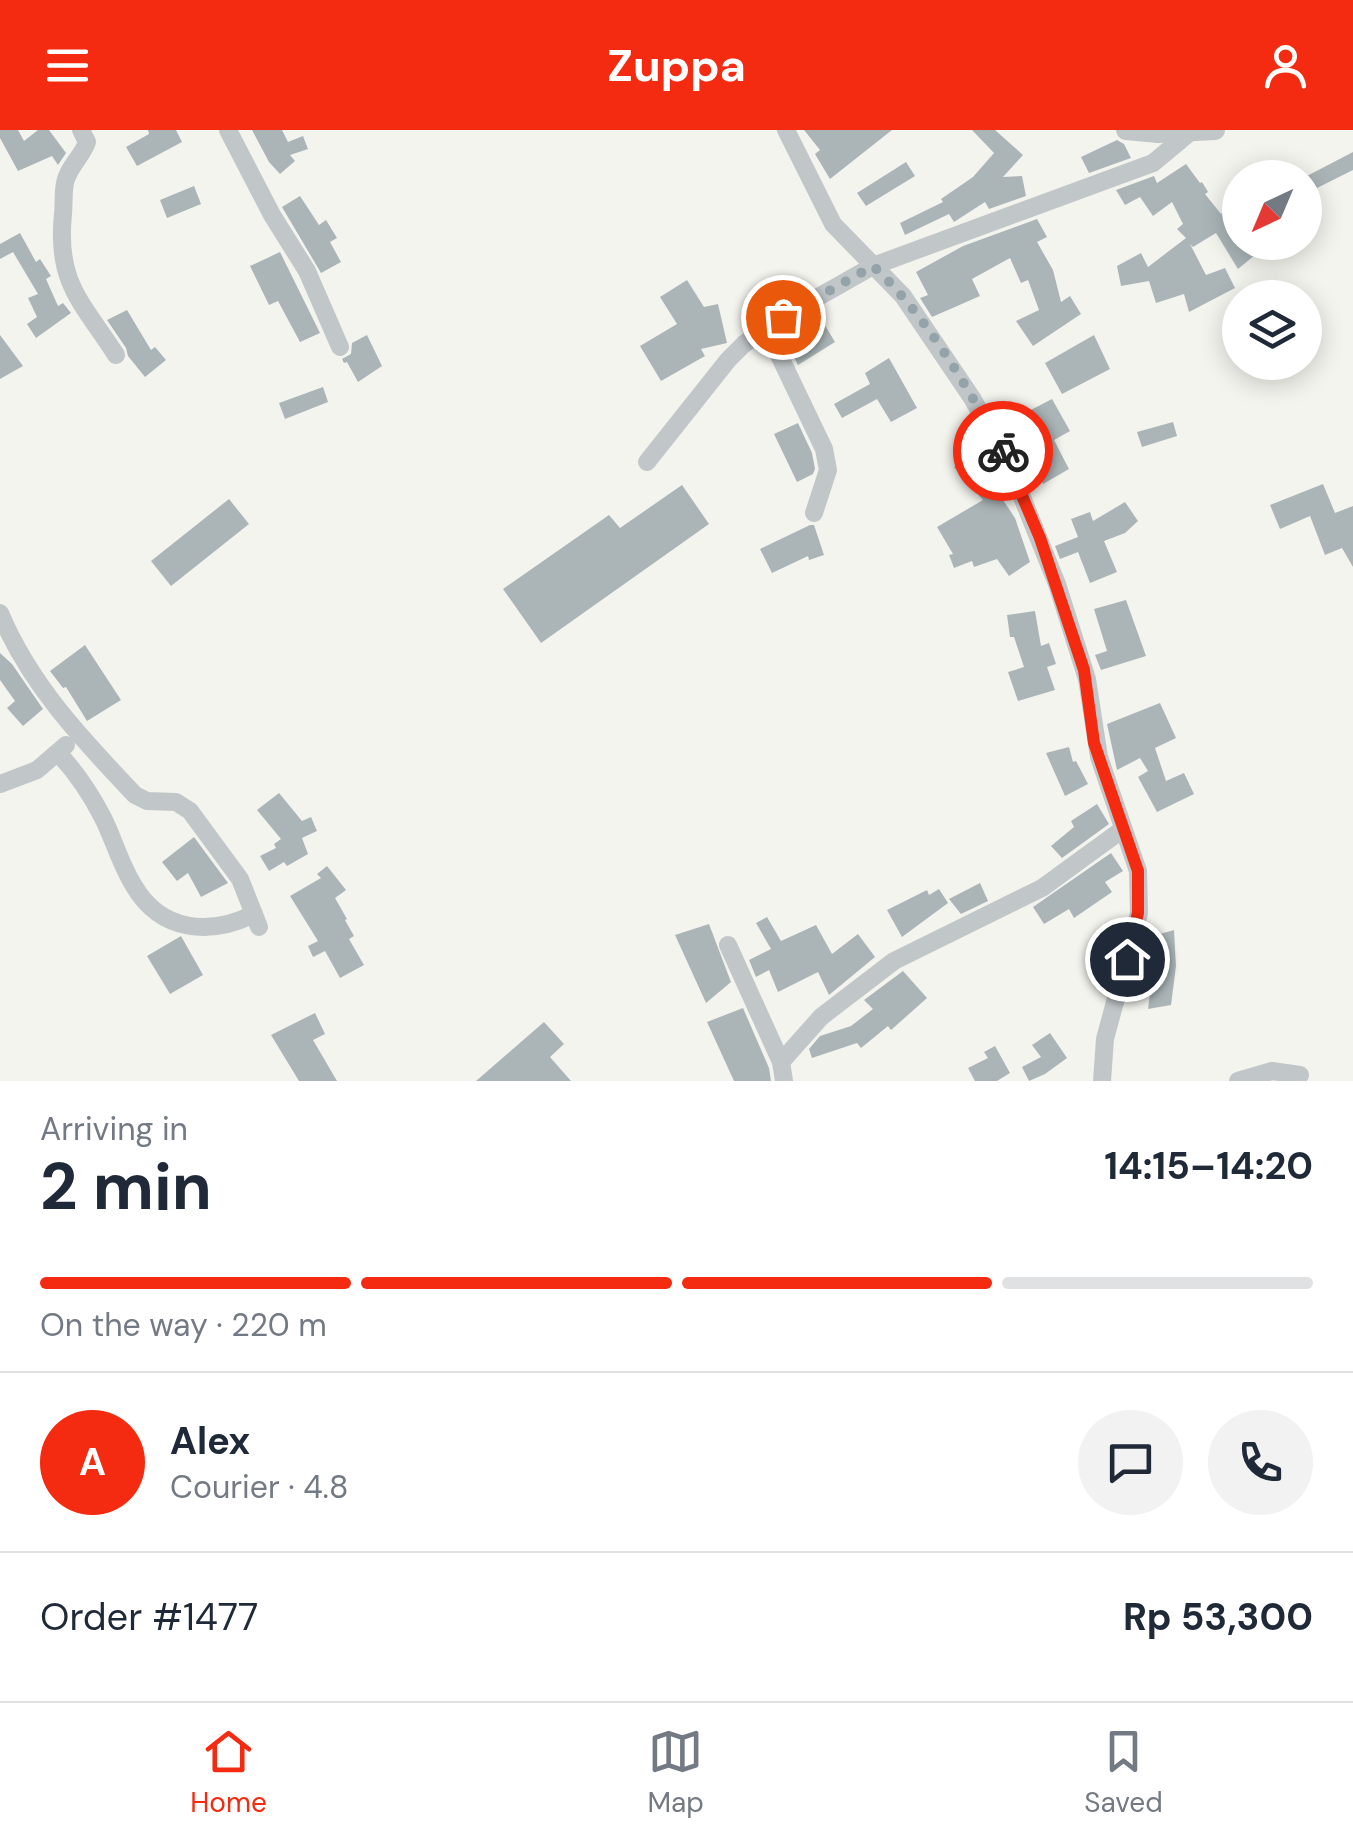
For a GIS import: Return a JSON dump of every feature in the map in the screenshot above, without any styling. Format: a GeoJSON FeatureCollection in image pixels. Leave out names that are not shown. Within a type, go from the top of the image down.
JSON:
{"type":"FeatureCollection","features":[{"type":"Feature","properties":{"kind":"street"},"geometry":{"type":"LineString","coordinates":[[82,130],[87,142],[85,150],[64,184],[62,265],[116,355]]}},
{"type":"Feature","properties":{"kind":"street"},"geometry":{"type":"LineString","coordinates":[[228,130],[272,215],[307,271],[340,346]]}},
{"type":"Feature","properties":{"kind":"street"},"geometry":{"type":"LineString","coordinates":[[786,130],[834,224],[903,296],[981,413],[1040,538],[1084,670],[1094,743],[1138,871],[1140,897],[1135,932],[1105,1039],[1102,1081]]}},
{"type":"Feature","properties":{"kind":"street"},"geometry":{"type":"LineString","coordinates":[[1126,130],[1216,130]]}},
{"type":"Feature","properties":{"kind":"street"},"geometry":{"type":"LineString","coordinates":[[648,462],[728,360],[766,328],[873,266],[1153,163],[1189,133]]}},
{"type":"Feature","properties":{"kind":"street"},"geometry":{"type":"LineString","coordinates":[[766,328],[824,450],[828,470],[814,513]]}},
{"type":"Feature","properties":{"kind":"street"},"geometry":{"type":"LineString","coordinates":[[0,613],[22,659],[49,700],[135,796],[146,801],[176,802],[190,811],[240,879],[256,920],[203,928],[182,924],[146,904],[88,792],[58,753]]}},
{"type":"Feature","properties":{"kind":"street"},"geometry":{"type":"LineString","coordinates":[[0,784],[37,770],[77,734]]}},
{"type":"Feature","properties":{"kind":"street"},"geometry":{"type":"LineString","coordinates":[[781,1062],[821,1017],[894,962],[1042,888],[1123,829]]}},
{"type":"Feature","properties":{"kind":"street"},"geometry":{"type":"LineString","coordinates":[[728,946],[781,1062],[784,1081]]}},
{"type":"Feature","properties":{"kind":"street"},"geometry":{"type":"LineString","coordinates":[[1238,1081],[1272,1072],[1300,1075]]}},
{"type":"Feature","properties":{"kind":"building"},"geometry":{"type":"Polygon","coordinates":[[[0,130],[18,130],[24,141],[38,130],[49,130],[66,153],[58,165],[52,156],[18,171],[0,138],[0,130]]]}},
{"type":"Feature","properties":{"kind":"building"},"geometry":{"type":"Polygon","coordinates":[[[148,130],[176,130],[182,142],[137,166],[126,147],[149,134],[148,130]]]}},
{"type":"Feature","properties":{"kind":"building"},"geometry":{"type":"Polygon","coordinates":[[[252,130],[282,130],[288,142],[303,136],[308,149],[290,155],[295,161],[280,174],[252,130]]]}},
{"type":"Feature","properties":{"kind":"building"},"geometry":{"type":"Polygon","coordinates":[[[804,130],[892,130],[830,179],[815,154],[820,150],[804,130]]]}},
{"type":"Feature","properties":{"kind":"building"},"geometry":{"type":"Polygon","coordinates":[[[972,130],[995,130],[1023,155],[1003,177],[1022,176],[1026,196],[989,209],[985,202],[954,222],[949,214],[905,235],[900,223],[943,202],[941,199],[973,177],[994,153],[972,130]]]}},
{"type":"Feature","properties":{"kind":"building"},"geometry":{"type":"Polygon","coordinates":[[[1117,140],[1124,144],[1131,158],[1089,173],[1081,157],[1117,140]]]}},
{"type":"Feature","properties":{"kind":"building"},"geometry":{"type":"Polygon","coordinates":[[[1353,152],[1353,170],[1322,186],[1322,168],[1353,152]]]}},
{"type":"Feature","properties":{"kind":"building"},"geometry":{"type":"Polygon","coordinates":[[[906,162],[915,176],[866,206],[857,193],[906,162]]]}},
{"type":"Feature","properties":{"kind":"building"},"geometry":{"type":"Polygon","coordinates":[[[1186,164],[1222,213],[1222,243],[1216,233],[1193,247],[1190,244],[1206,275],[1225,268],[1231,280],[1222,280],[1222,295],[1189,312],[1184,294],[1156,303],[1149,281],[1121,286],[1117,266],[1141,253],[1148,267],[1186,238],[1177,229],[1183,224],[1172,202],[1153,216],[1140,197],[1125,205],[1116,190],[1154,176],[1157,183],[1186,164]]]}},
{"type":"Feature","properties":{"kind":"building"},"geometry":{"type":"Polygon","coordinates":[[[194,186],[201,204],[167,218],[160,200],[194,186]]]}},
{"type":"Feature","properties":{"kind":"building"},"geometry":{"type":"Polygon","coordinates":[[[300,196],[319,225],[326,220],[337,238],[330,242],[341,262],[321,273],[282,207],[300,196]]]}},
{"type":"Feature","properties":{"kind":"building"},"geometry":{"type":"Polygon","coordinates":[[[1037,219],[1047,237],[1037,242],[1053,270],[1061,302],[1070,296],[1081,314],[1033,346],[1016,321],[1039,310],[1028,280],[1021,283],[1010,258],[972,279],[980,296],[932,317],[920,298],[928,295],[916,272],[963,246],[1037,219]]]}},
{"type":"Feature","properties":{"kind":"building"},"geometry":{"type":"Polygon","coordinates":[[[20,233],[36,262],[40,259],[51,276],[46,279],[58,306],[63,303],[71,313],[36,338],[27,324],[37,317],[28,298],[38,294],[13,252],[0,259],[0,244],[20,233]]]}},
{"type":"Feature","properties":{"kind":"building"},"geometry":{"type":"Polygon","coordinates":[[[280,252],[320,333],[300,342],[278,301],[269,305],[250,266],[280,252]]]}},
{"type":"Feature","properties":{"kind":"building"},"geometry":{"type":"Polygon","coordinates":[[[1232,260],[1249,260],[1238,269],[1232,260]]]}},
{"type":"Feature","properties":{"kind":"building"},"geometry":{"type":"Polygon","coordinates":[[[687,280],[704,307],[718,304],[727,343],[701,349],[705,356],[661,381],[640,346],[677,324],[660,297],[687,280]]]}},
{"type":"Feature","properties":{"kind":"building"},"geometry":{"type":"Polygon","coordinates":[[[127,310],[151,350],[155,347],[166,360],[145,377],[107,320],[127,310]]]}},
{"type":"Feature","properties":{"kind":"building"},"geometry":{"type":"Polygon","coordinates":[[[817,312],[835,342],[798,365],[782,333],[817,312]]]}},
{"type":"Feature","properties":{"kind":"building"},"geometry":{"type":"Polygon","coordinates":[[[0,335],[23,366],[0,379],[0,335]]]}},
{"type":"Feature","properties":{"kind":"building"},"geometry":{"type":"Polygon","coordinates":[[[367,335],[382,366],[358,382],[342,359],[351,354],[352,343],[367,335]]]}},
{"type":"Feature","properties":{"kind":"building"},"geometry":{"type":"Polygon","coordinates":[[[1094,335],[1110,369],[1062,394],[1045,363],[1094,335]]]}},
{"type":"Feature","properties":{"kind":"building"},"geometry":{"type":"Polygon","coordinates":[[[889,358],[917,408],[891,422],[877,399],[842,418],[834,404],[870,384],[865,373],[889,358]]]}},
{"type":"Feature","properties":{"kind":"building"},"geometry":{"type":"Polygon","coordinates":[[[323,387],[328,402],[285,419],[279,403],[323,387]]]}},
{"type":"Feature","properties":{"kind":"building"},"geometry":{"type":"Polygon","coordinates":[[[1052,399],[1070,431],[1054,440],[1069,469],[1043,484],[1033,450],[1041,448],[1025,413],[1052,399]]]}},
{"type":"Feature","properties":{"kind":"building"},"geometry":{"type":"Polygon","coordinates":[[[1173,422],[1177,436],[1142,447],[1137,432],[1173,422]]]}},
{"type":"Feature","properties":{"kind":"building"},"geometry":{"type":"Polygon","coordinates":[[[798,423],[815,469],[797,482],[774,434],[798,423]]]}},
{"type":"Feature","properties":{"kind":"building"},"geometry":{"type":"Polygon","coordinates":[[[973,455],[1015,518],[1030,562],[1009,576],[997,559],[974,567],[972,561],[954,568],[949,555],[953,554],[937,527],[983,500],[954,467],[973,455]]]}},
{"type":"Feature","properties":{"kind":"building"},"geometry":{"type":"Polygon","coordinates":[[[1323,484],[1335,513],[1353,506],[1353,567],[1342,548],[1325,555],[1310,516],[1280,529],[1270,505],[1323,484]]]}},
{"type":"Feature","properties":{"kind":"building"},"geometry":{"type":"Polygon","coordinates":[[[682,485],[709,524],[541,643],[503,589],[609,515],[620,528],[682,485]]]}},
{"type":"Feature","properties":{"kind":"building"},"geometry":{"type":"Polygon","coordinates":[[[229,499],[249,524],[171,586],[151,561],[229,499]]]}},
{"type":"Feature","properties":{"kind":"building"},"geometry":{"type":"Polygon","coordinates":[[[1125,502],[1138,521],[1125,533],[1104,541],[1117,572],[1090,583],[1078,552],[1060,559],[1055,546],[1078,537],[1071,519],[1090,512],[1093,521],[1125,502]]]}},
{"type":"Feature","properties":{"kind":"building"},"geometry":{"type":"Polygon","coordinates":[[[814,525],[824,555],[809,560],[808,556],[772,573],[760,549],[814,525]]]}},
{"type":"Feature","properties":{"kind":"building"},"geometry":{"type":"Polygon","coordinates":[[[1126,600],[1146,656],[1101,670],[1095,655],[1107,651],[1094,609],[1126,600]]]}},
{"type":"Feature","properties":{"kind":"building"},"geometry":{"type":"Polygon","coordinates":[[[1035,611],[1041,646],[1049,643],[1056,664],[1047,667],[1055,690],[1018,701],[1008,672],[1024,667],[1014,637],[1010,637],[1007,615],[1035,611]]]}},
{"type":"Feature","properties":{"kind":"building"},"geometry":{"type":"Polygon","coordinates":[[[85,645],[121,700],[87,721],[66,687],[50,671],[85,645]]]}},
{"type":"Feature","properties":{"kind":"building"},"geometry":{"type":"Polygon","coordinates":[[[0,653],[43,709],[23,726],[7,708],[15,701],[0,680],[0,653]]]}},
{"type":"Feature","properties":{"kind":"building"},"geometry":{"type":"Polygon","coordinates":[[[1160,703],[1176,738],[1155,748],[1166,781],[1184,773],[1194,794],[1157,812],[1138,777],[1148,771],[1140,758],[1117,770],[1107,724],[1160,703]]]}},
{"type":"Feature","properties":{"kind":"building"},"geometry":{"type":"Polygon","coordinates":[[[1069,747],[1073,762],[1076,761],[1088,784],[1065,796],[1046,753],[1069,747]]]}},
{"type":"Feature","properties":{"kind":"building"},"geometry":{"type":"Polygon","coordinates":[[[279,793],[302,821],[311,817],[317,831],[302,838],[308,854],[269,871],[260,856],[276,848],[274,844],[281,839],[257,810],[279,793]]]}},
{"type":"Feature","properties":{"kind":"building"},"geometry":{"type":"Polygon","coordinates":[[[1097,804],[1109,824],[1062,858],[1051,846],[1074,827],[1071,821],[1097,804]]]}},
{"type":"Feature","properties":{"kind":"building"},"geometry":{"type":"Polygon","coordinates":[[[194,837],[228,883],[201,897],[188,873],[177,881],[162,862],[194,837]]]}},
{"type":"Feature","properties":{"kind":"building"},"geometry":{"type":"Polygon","coordinates":[[[1111,853],[1123,871],[1105,882],[1112,892],[1074,918],[1069,909],[1044,924],[1033,907],[1111,853]]]}},
{"type":"Feature","properties":{"kind":"building"},"geometry":{"type":"Polygon","coordinates":[[[327,866],[346,890],[335,898],[354,936],[349,939],[364,965],[340,978],[325,951],[313,957],[308,946],[318,941],[290,896],[321,878],[317,874],[327,866]]]}},
{"type":"Feature","properties":{"kind":"building"},"geometry":{"type":"Polygon","coordinates":[[[980,883],[988,901],[961,914],[949,899],[980,883]]]}},
{"type":"Feature","properties":{"kind":"building"},"geometry":{"type":"Polygon","coordinates":[[[939,889],[948,903],[902,937],[887,910],[927,890],[929,895],[939,889]]]}},
{"type":"Feature","properties":{"kind":"building"},"geometry":{"type":"Polygon","coordinates":[[[767,917],[781,941],[816,925],[832,954],[858,934],[875,957],[829,995],[818,972],[778,992],[769,970],[756,977],[749,960],[771,949],[756,923],[767,917]]]}},
{"type":"Feature","properties":{"kind":"building"},"geometry":{"type":"Polygon","coordinates":[[[709,924],[731,982],[706,1003],[675,935],[709,924]]]}},
{"type":"Feature","properties":{"kind":"building"},"geometry":{"type":"Polygon","coordinates":[[[1174,930],[1176,966],[1171,1005],[1148,1009],[1150,994],[1143,974],[1148,954],[1146,938],[1174,930]]]}},
{"type":"Feature","properties":{"kind":"building"},"geometry":{"type":"Polygon","coordinates":[[[181,936],[203,975],[170,994],[147,956],[181,936]]]}},
{"type":"Feature","properties":{"kind":"building"},"geometry":{"type":"Polygon","coordinates":[[[903,971],[927,998],[891,1030],[888,1026],[861,1048],[857,1043],[812,1058],[809,1049],[820,1036],[851,1026],[873,1009],[864,1000],[903,971]]]}},
{"type":"Feature","properties":{"kind":"building"},"geometry":{"type":"Polygon","coordinates":[[[743,1008],[771,1081],[734,1081],[707,1022],[743,1008]]]}},
{"type":"Feature","properties":{"kind":"building"},"geometry":{"type":"Polygon","coordinates":[[[315,1013],[325,1034],[313,1040],[337,1081],[299,1081],[271,1035],[315,1013]]]}},
{"type":"Feature","properties":{"kind":"building"},"geometry":{"type":"Polygon","coordinates":[[[544,1022],[564,1044],[550,1057],[571,1081],[476,1081],[544,1022]]]}},
{"type":"Feature","properties":{"kind":"building"},"geometry":{"type":"Polygon","coordinates":[[[1050,1033],[1067,1058],[1029,1081],[1022,1067],[1041,1057],[1032,1045],[1050,1033]]]}},
{"type":"Feature","properties":{"kind":"building"},"geometry":{"type":"Polygon","coordinates":[[[995,1046],[1010,1073],[997,1081],[975,1081],[968,1068],[988,1058],[984,1052],[995,1046]]]}},
{"type":"Feature","properties":{"kind":"way so far"},"geometry":{"type":"LineString","coordinates":[[783,317],[873,266],[903,296],[930,332],[1003,451]]}},
{"type":"Feature","properties":{"kind":"route"},"geometry":{"type":"LineString","coordinates":[[1003,451],[1057,584],[1084,670],[1094,743],[1138,871],[1140,897],[1127,959]]}}]}
